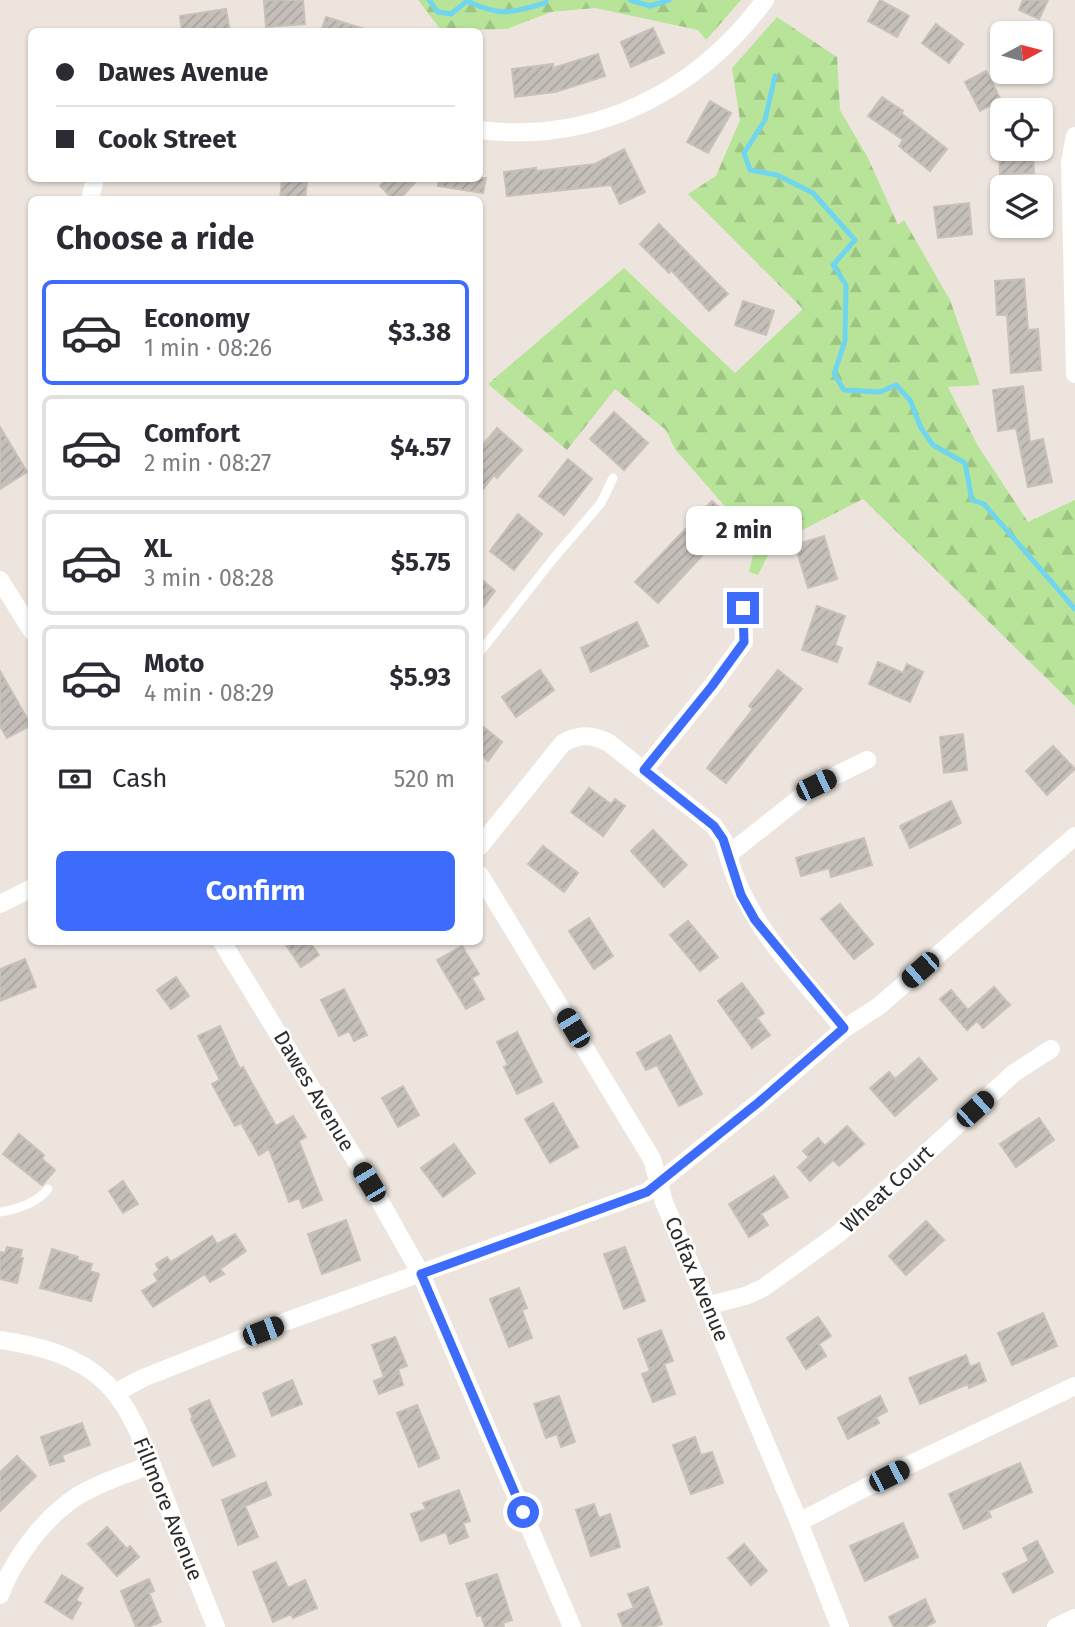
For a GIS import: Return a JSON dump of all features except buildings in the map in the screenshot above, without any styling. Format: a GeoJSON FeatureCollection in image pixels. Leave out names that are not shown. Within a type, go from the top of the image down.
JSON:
{"type":"FeatureCollection","features":[{"type":"Feature","properties":{"kind":"street"},"geometry":{"type":"LineString","coordinates":[[483,131],[536,132],[570,128],[642,105],[696,73],[723,50],[748,24],[765,0]]}},
{"type":"Feature","properties":{"kind":"street"},"geometry":{"type":"LineString","coordinates":[[1075,136],[1070,162],[1075,374]]}},
{"type":"Feature","properties":{"kind":"street"},"geometry":{"type":"LineString","coordinates":[[0,580],[28,625]]}},
{"type":"Feature","properties":{"kind":"street"},"geometry":{"type":"LineString","coordinates":[[644,770],[744,642],[743,608]]}},
{"type":"Feature","properties":{"kind":"street"},"geometry":{"type":"LineString","coordinates":[[483,842],[563,743],[586,735],[599,737],[714,826],[723,839],[741,895],[755,920],[844,1028]]}},
{"type":"Feature","properties":{"kind":"street"},"geometry":{"type":"LineString","coordinates":[[728,855],[816,785],[867,760]]}},
{"type":"Feature","properties":{"kind":"street"},"geometry":{"type":"LineString","coordinates":[[115,1393],[143,1378],[287,1321],[647,1192],[759,1102],[844,1028],[878,1006],[1075,836]]}},
{"type":"Feature","properties":{"kind":"street","name":"Colfax Avenue"},"geometry":{"type":"LineString","coordinates":[[483,880],[652,1159],[664,1202],[800,1522],[840,1627]]}},
{"type":"Feature","properties":{"kind":"street"},"geometry":{"type":"LineString","coordinates":[[0,904],[28,890]]}},
{"type":"Feature","properties":{"kind":"street","name":"Dawes Avenue"},"geometry":{"type":"LineString","coordinates":[[224,945],[369,1182],[421,1274],[572,1627]]}},
{"type":"Feature","properties":{"kind":"street","name":"Wheat Court"},"geometry":{"type":"LineString","coordinates":[[710,1306],[763,1288],[838,1234],[1014,1073],[1051,1049]]}},
{"type":"Feature","properties":{"kind":"street","name":"Fillmore Avenue"},"geometry":{"type":"LineString","coordinates":[[0,1340],[37,1346],[65,1356],[85,1366],[106,1382],[115,1393],[132,1420],[152,1465],[216,1627]]}},
{"type":"Feature","properties":{"kind":"street"},"geometry":{"type":"LineString","coordinates":[[800,1522],[911,1464],[1075,1386]]}},
{"type":"Feature","properties":{"kind":"street"},"geometry":{"type":"LineString","coordinates":[[0,1595],[37,1533],[63,1507],[94,1488],[152,1465]]}},
{"type":"Feature","properties":{"kind":"street"},"geometry":{"type":"LineString","coordinates":[[1056,1627],[1075,1618]]}},
{"type":"Feature","properties":{"kind":"lane"},"geometry":{"type":"LineString","coordinates":[[483,648],[601,503],[613,478]]}},
{"type":"Feature","properties":{"kind":"lane"},"geometry":{"type":"LineString","coordinates":[[0,1212],[16,1209],[41,1198],[48,1189]]}},
{"type":"Feature","properties":{"kind":"green space"},"geometry":{"type":"Polygon","coordinates":[[[418,0],[741,0],[706,40],[698,30],[595,8],[551,12],[507,29],[439,28],[418,0]]]}},
{"type":"Feature","properties":{"kind":"green space"},"geometry":{"type":"Polygon","coordinates":[[[777,17],[837,57],[840,110],[868,158],[898,225],[904,220],[950,300],[980,385],[948,387],[978,446],[1028,522],[1075,500],[1075,706],[863,499],[773,545],[758,575],[749,572],[756,542],[675,449],[666,430],[615,389],[567,450],[488,384],[624,268],[735,373],[803,309],[688,194],[716,176],[740,120],[732,68],[777,17]]]}},
{"type":"Feature","properties":{"kind":"waterway"},"geometry":{"type":"LineString","coordinates":[[429,0],[438,12],[451,14],[467,1],[506,12],[545,3],[546,0]]}},
{"type":"Feature","properties":{"kind":"waterway"},"geometry":{"type":"LineString","coordinates":[[630,0],[650,6],[669,0]]}},
{"type":"Feature","properties":{"kind":"waterway"},"geometry":{"type":"LineString","coordinates":[[775,76],[765,120],[744,153],[750,170],[777,175],[813,193],[855,240],[833,265],[846,285],[845,341],[834,374],[844,390],[880,392],[896,385],[910,400],[921,428],[933,445],[965,463],[972,500],[984,504],[1075,609]]}},
{"type":"Feature","properties":{"kind":"route"},"geometry":{"type":"LineString","coordinates":[[523,1512],[421,1274],[647,1192],[759,1102],[844,1028],[755,920],[741,895],[723,839],[714,826],[644,770],[744,642],[743,608]]}}]}
